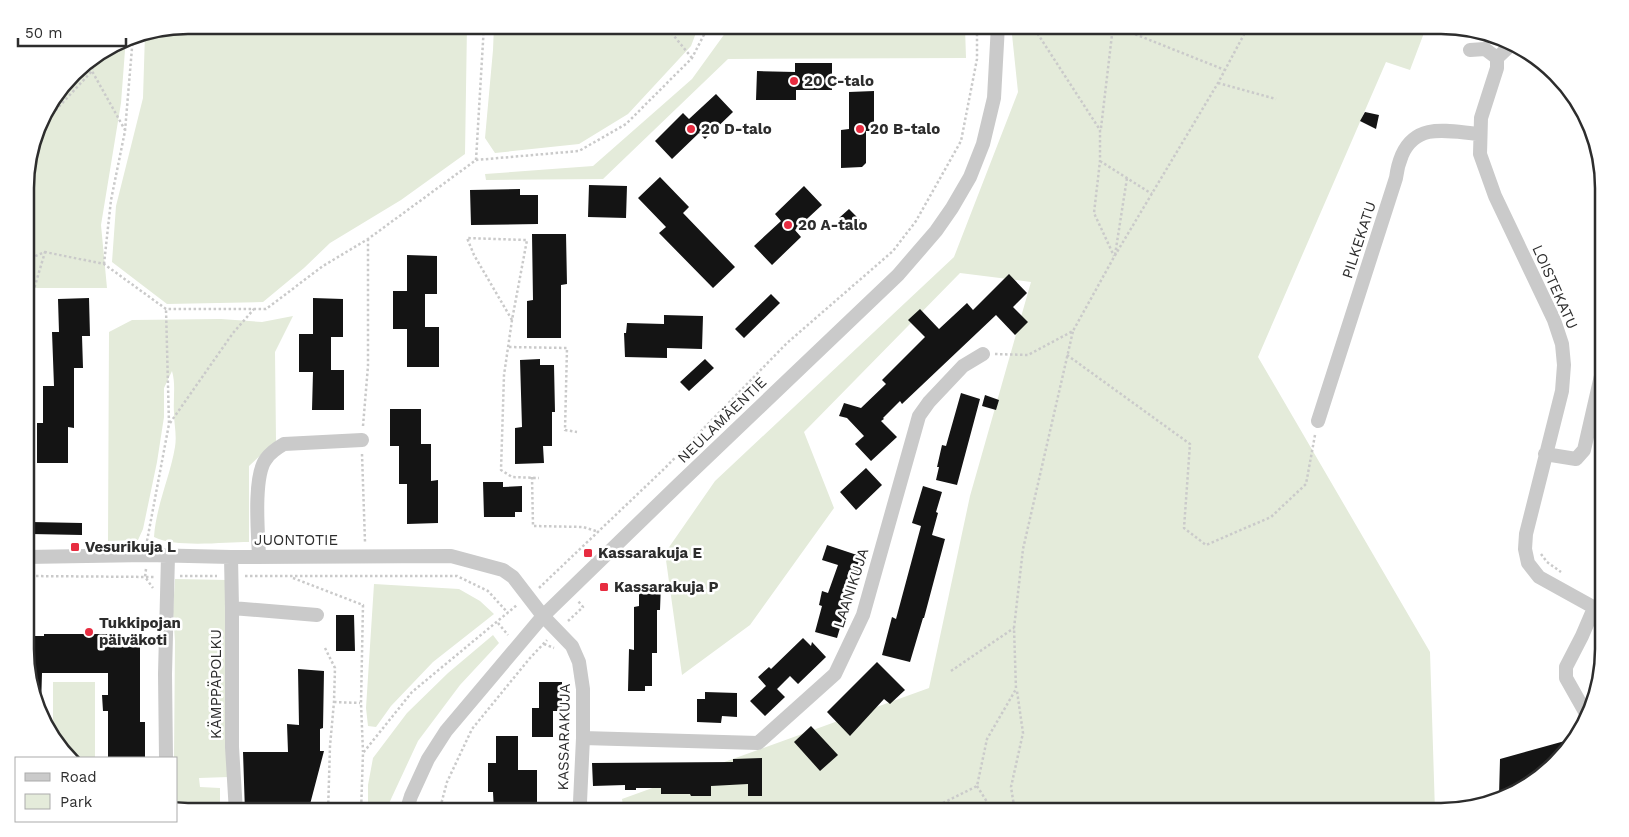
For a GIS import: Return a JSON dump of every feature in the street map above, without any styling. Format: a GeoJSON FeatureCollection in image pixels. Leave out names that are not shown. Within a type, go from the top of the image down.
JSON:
{"type":"FeatureCollection","features":[{"type":"Feature","properties":{"kind":"street","name":"NEULAMÄENTIE"},"geometry":{"type":"LineString","coordinates":[[409,803],[428,760],[446,731],[542,616],[898,275],[936,231],[970,177],[983,144],[994,98],[998,34]]}},
{"type":"Feature","properties":{"kind":"street"},"geometry":{"type":"LineString","coordinates":[[1470,50],[1485,49],[1497,58],[1507,49]]}},
{"type":"Feature","properties":{"kind":"street","name":"LOISTEKATU"},"geometry":{"type":"LineString","coordinates":[[1497,58],[1497,68],[1481,118],[1480,154],[1495,196],[1554,320],[1562,344],[1564,365],[1562,391],[1526,534],[1525,549],[1528,563],[1539,577],[1595,609]]}},
{"type":"Feature","properties":{"kind":"street","name":"PILKEKATU"},"geometry":{"type":"LineString","coordinates":[[1318,421],[1396,178],[1401,156],[1410,140],[1420,133],[1434,131],[1480,134]]}},
{"type":"Feature","properties":{"kind":"street","name":"LAANIKUJA"},"geometry":{"type":"LineString","coordinates":[[583,738],[758,743],[835,674],[863,615],[919,416],[929,402],[963,366],[983,354]]}},
{"type":"Feature","properties":{"kind":"street"},"geometry":{"type":"LineString","coordinates":[[1545,454],[1576,459],[1584,450],[1595,402]]}},
{"type":"Feature","properties":{"kind":"street"},"geometry":{"type":"LineString","coordinates":[[258,556],[258,475],[265,460],[284,444],[362,440]]}},
{"type":"Feature","properties":{"kind":"street","name":"JUONTOTIE"},"geometry":{"type":"LineString","coordinates":[[34,556],[451,556],[503,570],[521,586],[542,616]]}},
{"type":"Feature","properties":{"kind":"street"},"geometry":{"type":"LineString","coordinates":[[166,757],[165,674],[168,556]]}},
{"type":"Feature","properties":{"kind":"street","name":"KÄMPPÄPOLKU"},"geometry":{"type":"LineString","coordinates":[[230,557],[232,576],[232,747],[235,803]]}},
{"type":"Feature","properties":{"kind":"street"},"geometry":{"type":"LineString","coordinates":[[232,608],[317,615]]}},
{"type":"Feature","properties":{"kind":"street","name":"KASSARAKUJA"},"geometry":{"type":"LineString","coordinates":[[542,616],[572,646],[579,662],[583,690],[580,803]]}},
{"type":"Feature","properties":{"kind":"street"},"geometry":{"type":"LineString","coordinates":[[1583,708],[1566,678],[1566,666],[1595,617]]}},
{"type":"Feature","properties":{"kind":"path"},"geometry":{"type":"LineString","coordinates":[[476,160],[483,34]]}},
{"type":"Feature","properties":{"kind":"path"},"geometry":{"type":"LineString","coordinates":[[672,34],[692,58]]}},
{"type":"Feature","properties":{"kind":"path"},"geometry":{"type":"LineString","coordinates":[[34,257],[45,252],[104,264],[166,309],[266,309],[323,266],[368,239],[476,160],[579,151],[626,124],[692,58],[704,34]]}},
{"type":"Feature","properties":{"kind":"path"},"geometry":{"type":"LineString","coordinates":[[363,753],[412,692],[498,623],[508,612],[528,598],[665,468],[787,343],[893,251],[916,221],[961,141],[977,59],[977,34]]}},
{"type":"Feature","properties":{"kind":"path"},"geometry":{"type":"LineString","coordinates":[[1038,34],[1100,130]]}},
{"type":"Feature","properties":{"kind":"path"},"geometry":{"type":"LineString","coordinates":[[1111,34],[1100,130],[1100,160],[1094,213],[1114,256]]}},
{"type":"Feature","properties":{"kind":"path"},"geometry":{"type":"LineString","coordinates":[[1133,34],[1225,70]]}},
{"type":"Feature","properties":{"kind":"path"},"geometry":{"type":"LineString","coordinates":[[1014,803],[1012,787],[1023,733],[1016,689],[1014,628],[1023,549],[1072,331],[1114,256],[1218,83],[1243,34]]}},
{"type":"Feature","properties":{"kind":"path"},"geometry":{"type":"LineString","coordinates":[[104,264],[111,200],[125,131],[132,44]]}},
{"type":"Feature","properties":{"kind":"path"},"geometry":{"type":"LineString","coordinates":[[53,113],[92,71],[93,67]]}},
{"type":"Feature","properties":{"kind":"path"},"geometry":{"type":"LineString","coordinates":[[92,71],[125,131]]}},
{"type":"Feature","properties":{"kind":"path"},"geometry":{"type":"LineString","coordinates":[[1218,83],[1276,99]]}},
{"type":"Feature","properties":{"kind":"path"},"geometry":{"type":"LineString","coordinates":[[1100,160],[1152,194]]}},
{"type":"Feature","properties":{"kind":"path"},"geometry":{"type":"LineString","coordinates":[[1114,256],[1127,178]]}},
{"type":"Feature","properties":{"kind":"path"},"geometry":{"type":"LineString","coordinates":[[512,320],[474,255],[467,238],[527,240],[504,375],[501,470],[512,477],[539,478]]}},
{"type":"Feature","properties":{"kind":"path"},"geometry":{"type":"LineString","coordinates":[[365,542],[362,440],[368,366],[368,239]]}},
{"type":"Feature","properties":{"kind":"path"},"geometry":{"type":"LineString","coordinates":[[34,289],[45,252]]}},
{"type":"Feature","properties":{"kind":"path"},"geometry":{"type":"LineString","coordinates":[[145,577],[147,538],[169,424],[166,309]]}},
{"type":"Feature","properties":{"kind":"path"},"geometry":{"type":"LineString","coordinates":[[169,424],[233,333],[254,309]]}},
{"type":"Feature","properties":{"kind":"path"},"geometry":{"type":"LineString","coordinates":[[983,354],[1028,355],[1072,331]]}},
{"type":"Feature","properties":{"kind":"path"},"geometry":{"type":"LineString","coordinates":[[508,347],[567,348],[565,430],[577,432]]}},
{"type":"Feature","properties":{"kind":"path"},"geometry":{"type":"LineString","coordinates":[[1067,355],[1190,444],[1184,528],[1206,544],[1271,517],[1306,484],[1318,421]]}},
{"type":"Feature","properties":{"kind":"path"},"geometry":{"type":"LineString","coordinates":[[532,477],[533,526],[583,527],[599,532]]}},
{"type":"Feature","properties":{"kind":"path"},"geometry":{"type":"LineString","coordinates":[[1539,551],[1547,562],[1561,572]]}},
{"type":"Feature","properties":{"kind":"path"},"geometry":{"type":"LineString","coordinates":[[34,576],[457,576],[488,591],[508,612]]}},
{"type":"Feature","properties":{"kind":"path"},"geometry":{"type":"LineString","coordinates":[[290,576],[363,605],[361,803]]}},
{"type":"Feature","properties":{"kind":"path"},"geometry":{"type":"LineString","coordinates":[[441,803],[447,782],[472,729],[530,658],[583,607],[569,591]]}},
{"type":"Feature","properties":{"kind":"path"},"geometry":{"type":"LineString","coordinates":[[951,671],[1014,628]]}},
{"type":"Feature","properties":{"kind":"path"},"geometry":{"type":"LineString","coordinates":[[326,648],[335,668],[328,803]]}},
{"type":"Feature","properties":{"kind":"path"},"geometry":{"type":"LineString","coordinates":[[988,803],[977,786],[986,739],[1016,689]]}},
{"type":"Feature","properties":{"kind":"path"},"geometry":{"type":"LineString","coordinates":[[334,702],[361,703]]}},
{"type":"Feature","properties":{"kind":"path"},"geometry":{"type":"LineString","coordinates":[[943,803],[977,786]]}},
{"type":"Feature","properties":{"kind":"green space"},"geometry":{"type":"Polygon","coordinates":[[[178,34],[467,34],[465,154],[401,200],[330,243],[304,268],[263,302],[167,304],[112,262],[116,206],[143,98],[145,40],[158,37],[178,34]]]}},
{"type":"Feature","properties":{"kind":"green space"},"geometry":{"type":"Polygon","coordinates":[[[494,34],[696,34],[691,46],[628,114],[579,144],[495,153],[485,138],[494,34]]]}},
{"type":"Feature","properties":{"kind":"green space"},"geometry":{"type":"Polygon","coordinates":[[[724,34],[965,34],[966,58],[728,59],[603,179],[486,180],[485,174],[593,166],[692,79],[724,34]]]}},
{"type":"Feature","properties":{"kind":"green space"},"geometry":{"type":"Polygon","coordinates":[[[1012,34],[1424,34],[1410,70],[1386,62],[1258,357],[1430,652],[1435,803],[623,803],[622,799],[929,688],[970,496],[1031,282],[960,273],[804,432],[834,508],[750,625],[682,675],[665,553],[715,481],[954,257],[1018,92],[1012,34]]]}},
{"type":"Feature","properties":{"kind":"green space"},"geometry":{"type":"Polygon","coordinates":[[[125,47],[121,103],[101,225],[107,288],[34,288],[34,178],[39,148],[45,129],[60,102],[72,86],[94,66],[125,47]]]}},
{"type":"Feature","properties":{"kind":"green space"},"geometry":{"type":"Polygon","coordinates":[[[293,316],[275,352],[276,441],[249,466],[249,542],[187,543],[154,537],[157,514],[176,443],[172,371],[164,388],[164,417],[143,529],[138,540],[108,541],[109,332],[132,320],[221,319],[262,322],[293,316]]]}},
{"type":"Feature","properties":{"kind":"green space"},"geometry":{"type":"Polygon","coordinates":[[[175,579],[228,580],[229,777],[199,778],[200,787],[220,788],[220,803],[178,802],[178,757],[174,757],[175,641],[173,612],[175,579]]]}},
{"type":"Feature","properties":{"kind":"green space"},"geometry":{"type":"Polygon","coordinates":[[[374,584],[459,589],[480,601],[494,614],[433,662],[391,706],[376,727],[368,726],[366,708],[374,584]]]}},
{"type":"Feature","properties":{"kind":"green space"},"geometry":{"type":"Polygon","coordinates":[[[493,635],[499,643],[460,685],[418,741],[389,803],[368,803],[368,785],[373,758],[407,713],[448,673],[493,635]]]}},
{"type":"Feature","properties":{"kind":"green space"},"geometry":{"type":"Polygon","coordinates":[[[53,682],[95,682],[95,757],[78,757],[53,724],[53,682]]]}},
{"type":"Feature","properties":{"kind":"building","name":"20 C-talo"},"geometry":{"type":"Polygon","coordinates":[[[795,63],[832,63],[832,90],[796,90],[796,100],[756,100],[757,71],[795,72],[795,63]]]}},
{"type":"Feature","properties":{"kind":"building","name":"20 B-talo"},"geometry":{"type":"Polygon","coordinates":[[[874,91],[874,131],[866,131],[866,163],[862,167],[841,168],[841,130],[849,129],[849,92],[874,91]]]}},
{"type":"Feature","properties":{"kind":"building","name":"20 D-talo"},"geometry":{"type":"Polygon","coordinates":[[[716,94],[733,112],[705,139],[699,133],[672,159],[655,141],[683,113],[689,119],[716,94]]]}},
{"type":"Feature","properties":{"kind":"building"},"geometry":{"type":"Polygon","coordinates":[[[1365,112],[1379,115],[1376,129],[1360,121],[1365,112]]]}},
{"type":"Feature","properties":{"kind":"building"},"geometry":{"type":"Polygon","coordinates":[[[660,177],[689,207],[683,213],[735,267],[713,288],[659,233],[666,227],[638,198],[660,177]]]}},
{"type":"Feature","properties":{"kind":"building"},"geometry":{"type":"Polygon","coordinates":[[[589,185],[627,186],[626,218],[588,217],[589,185]]]}},
{"type":"Feature","properties":{"kind":"building","name":"20 A-talo"},"geometry":{"type":"Polygon","coordinates":[[[804,186],[822,205],[795,230],[801,237],[772,265],[754,246],[781,221],[775,214],[804,186]]]}},
{"type":"Feature","properties":{"kind":"building"},"geometry":{"type":"Polygon","coordinates":[[[520,189],[520,195],[538,195],[538,224],[471,225],[470,190],[520,189]]]}},
{"type":"Feature","properties":{"kind":"building"},"geometry":{"type":"Polygon","coordinates":[[[849,209],[860,220],[850,230],[839,218],[849,209]]]}},
{"type":"Feature","properties":{"kind":"building"},"geometry":{"type":"Polygon","coordinates":[[[532,234],[566,234],[567,284],[561,285],[561,338],[527,338],[527,301],[533,300],[532,234]]]}},
{"type":"Feature","properties":{"kind":"building"},"geometry":{"type":"Polygon","coordinates":[[[407,255],[437,256],[437,294],[425,294],[425,327],[439,327],[439,367],[407,367],[407,329],[393,329],[393,291],[407,291],[407,255]]]}},
{"type":"Feature","properties":{"kind":"building"},"geometry":{"type":"Polygon","coordinates":[[[1009,274],[1027,293],[1013,307],[1028,322],[1015,335],[996,315],[902,404],[900,401],[883,418],[881,421],[897,437],[871,461],[855,444],[864,436],[847,418],[839,416],[844,403],[861,408],[886,384],[882,380],[925,337],[908,320],[920,309],[939,329],[967,303],[973,310],[1009,274]]]}},
{"type":"Feature","properties":{"kind":"building"},"geometry":{"type":"Polygon","coordinates":[[[771,294],[780,303],[744,338],[735,329],[771,294]]]}},
{"type":"Feature","properties":{"kind":"building"},"geometry":{"type":"Polygon","coordinates":[[[89,298],[90,336],[82,336],[83,368],[74,368],[74,428],[68,427],[68,463],[37,463],[37,423],[43,423],[43,386],[54,386],[52,332],[59,332],[58,299],[89,298]]]}},
{"type":"Feature","properties":{"kind":"building"},"geometry":{"type":"Polygon","coordinates":[[[313,298],[343,299],[343,337],[331,337],[331,370],[344,370],[344,410],[312,410],[313,372],[299,372],[299,334],[313,334],[313,298]]]}},
{"type":"Feature","properties":{"kind":"building"},"geometry":{"type":"Polygon","coordinates":[[[664,315],[703,316],[702,349],[667,348],[667,358],[625,357],[624,333],[626,333],[627,323],[664,324],[664,315]]]}},
{"type":"Feature","properties":{"kind":"building"},"geometry":{"type":"Polygon","coordinates":[[[540,359],[540,365],[554,365],[555,412],[552,412],[552,446],[543,446],[544,463],[515,464],[515,428],[522,427],[520,360],[540,359]]]}},
{"type":"Feature","properties":{"kind":"building"},"geometry":{"type":"Polygon","coordinates":[[[705,359],[714,368],[689,391],[680,382],[705,359]]]}},
{"type":"Feature","properties":{"kind":"building"},"geometry":{"type":"Polygon","coordinates":[[[961,393],[980,399],[957,485],[936,480],[942,445],[946,446],[961,393]]]}},
{"type":"Feature","properties":{"kind":"building"},"geometry":{"type":"Polygon","coordinates":[[[985,395],[999,400],[996,410],[982,406],[985,395]]]}},
{"type":"Feature","properties":{"kind":"building"},"geometry":{"type":"Polygon","coordinates":[[[390,409],[421,409],[421,444],[431,444],[431,481],[438,480],[438,523],[407,524],[407,484],[399,484],[399,446],[390,446],[390,409]]]}},
{"type":"Feature","properties":{"kind":"building"},"geometry":{"type":"Polygon","coordinates":[[[866,468],[882,485],[856,510],[840,492],[866,468]]]}},
{"type":"Feature","properties":{"kind":"building"},"geometry":{"type":"Polygon","coordinates":[[[483,482],[503,482],[503,487],[522,486],[522,512],[515,512],[515,517],[484,517],[483,482]]]}},
{"type":"Feature","properties":{"kind":"building"},"geometry":{"type":"Polygon","coordinates":[[[923,486],[942,492],[932,535],[945,539],[910,662],[882,655],[892,617],[896,619],[921,526],[912,523],[923,486]]]}},
{"type":"Feature","properties":{"kind":"building"},"geometry":{"type":"Polygon","coordinates":[[[34,522],[82,523],[82,535],[34,534],[34,522]]]}},
{"type":"Feature","properties":{"kind":"building"},"geometry":{"type":"Polygon","coordinates":[[[827,545],[863,557],[837,638],[815,632],[822,606],[819,605],[822,591],[828,593],[838,565],[822,560],[827,545]]]}},
{"type":"Feature","properties":{"kind":"building"},"geometry":{"type":"Polygon","coordinates":[[[639,583],[661,583],[660,610],[657,610],[657,653],[652,653],[652,686],[645,686],[645,691],[628,691],[629,649],[634,650],[634,607],[639,606],[639,583]]]}},
{"type":"Feature","properties":{"kind":"building"},"geometry":{"type":"Polygon","coordinates":[[[336,615],[354,615],[355,651],[336,651],[336,615]]]}},
{"type":"Feature","properties":{"kind":"building"},"geometry":{"type":"Polygon","coordinates":[[[44,634],[118,634],[118,640],[140,640],[140,722],[145,722],[145,757],[108,757],[108,711],[103,711],[102,695],[108,695],[108,673],[42,673],[41,696],[35,669],[34,636],[44,636],[44,634]]]}},
{"type":"Feature","properties":{"kind":"building"},"geometry":{"type":"Polygon","coordinates":[[[803,638],[811,646],[812,642],[826,657],[798,684],[790,676],[777,689],[785,697],[765,716],[750,701],[766,686],[758,677],[769,667],[771,669],[803,638]]]}},
{"type":"Feature","properties":{"kind":"building"},"geometry":{"type":"Polygon","coordinates":[[[877,662],[905,690],[890,704],[884,699],[850,736],[827,712],[877,662]]]}},
{"type":"Feature","properties":{"kind":"building"},"geometry":{"type":"Polygon","coordinates":[[[298,669],[324,671],[323,728],[320,729],[320,751],[324,751],[310,803],[245,803],[243,752],[288,752],[287,724],[299,725],[298,669]]]}},
{"type":"Feature","properties":{"kind":"building"},"geometry":{"type":"Polygon","coordinates":[[[539,682],[562,682],[562,711],[553,711],[553,737],[532,737],[532,708],[539,708],[539,682]]]}},
{"type":"Feature","properties":{"kind":"building"},"geometry":{"type":"Polygon","coordinates":[[[705,692],[737,693],[737,717],[722,716],[721,723],[697,722],[697,699],[705,699],[705,692]]]}},
{"type":"Feature","properties":{"kind":"building"},"geometry":{"type":"Polygon","coordinates":[[[811,726],[838,755],[820,771],[794,742],[811,726]]]}},
{"type":"Feature","properties":{"kind":"building"},"geometry":{"type":"Polygon","coordinates":[[[496,736],[518,736],[518,770],[537,770],[537,803],[494,803],[493,792],[488,792],[488,763],[496,763],[496,736]]]}},
{"type":"Feature","properties":{"kind":"building"},"geometry":{"type":"Polygon","coordinates":[[[1564,741],[1543,765],[1527,777],[1499,791],[1500,759],[1564,741]]]}},
{"type":"Feature","properties":{"kind":"building"},"geometry":{"type":"Polygon","coordinates":[[[762,758],[762,796],[748,796],[748,784],[711,786],[711,796],[661,794],[661,788],[625,790],[625,785],[593,786],[592,763],[733,762],[733,759],[762,758]]]}},
{"type":"Feature","properties":{"kind":"place","name":"20 C-talo"},"geometry":{"type":"Point","coordinates":[794,81]}},
{"type":"Feature","properties":{"kind":"place","name":"20 D-talo"},"geometry":{"type":"Point","coordinates":[691,129]}},
{"type":"Feature","properties":{"kind":"place","name":"20 B-talo"},"geometry":{"type":"Point","coordinates":[860,129]}},
{"type":"Feature","properties":{"kind":"place","name":"20 A-talo"},"geometry":{"type":"Point","coordinates":[788,225]}},
{"type":"Feature","properties":{"kind":"place","name":"Vesurikuja L"},"geometry":{"type":"Point","coordinates":[75,547]}},
{"type":"Feature","properties":{"kind":"place","name":"Kassarakuja E"},"geometry":{"type":"Point","coordinates":[588,553]}},
{"type":"Feature","properties":{"kind":"place","name":"Kassarakuja P"},"geometry":{"type":"Point","coordinates":[604,587]}},
{"type":"Feature","properties":{"kind":"place","name":"Tukkipojan päiväkoti"},"geometry":{"type":"Point","coordinates":[89,632]}}]}
